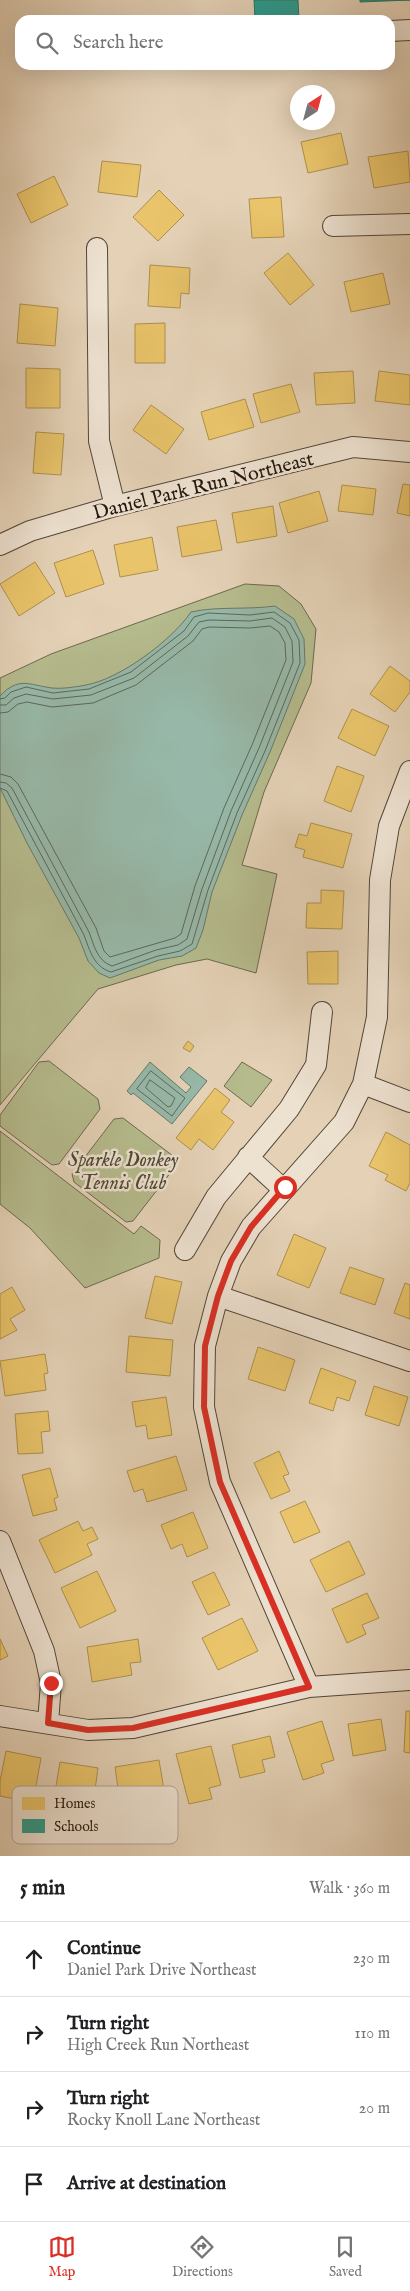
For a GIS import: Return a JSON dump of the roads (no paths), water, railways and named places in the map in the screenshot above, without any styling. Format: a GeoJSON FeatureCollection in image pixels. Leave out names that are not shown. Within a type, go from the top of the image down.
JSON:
{"type":"FeatureCollection","features":[{"type":"Feature","properties":{"kind":"street"},"geometry":{"type":"LineString","coordinates":[[395,32],[410,30]]}},
{"type":"Feature","properties":{"kind":"street"},"geometry":{"type":"LineString","coordinates":[[333,226],[410,224]]}},
{"type":"Feature","properties":{"kind":"street"},"geometry":{"type":"LineString","coordinates":[[97,248],[99,440],[115,506]]}},
{"type":"Feature","properties":{"kind":"street","name":"Daniel Park Run Northeast"},"geometry":{"type":"LineString","coordinates":[[0,545],[30,531],[115,506],[353,447],[410,452]]}},
{"type":"Feature","properties":{"kind":"street"},"geometry":{"type":"LineString","coordinates":[[309,1687],[220,1482],[204,1407],[205,1346],[218,1296],[231,1261],[251,1227],[344,1122],[363,1084],[377,1017],[380,880],[389,826],[410,771]]}},
{"type":"Feature","properties":{"kind":"street"},"geometry":{"type":"LineString","coordinates":[[185,1250],[216,1197],[288,1109],[316,1065],[322,1012]]}},
{"type":"Feature","properties":{"kind":"street"},"geometry":{"type":"LineString","coordinates":[[363,1084],[410,1102]]}},
{"type":"Feature","properties":{"kind":"street"},"geometry":{"type":"LineString","coordinates":[[248,1157],[283,1189]]}},
{"type":"Feature","properties":{"kind":"street"},"geometry":{"type":"LineString","coordinates":[[218,1296],[410,1361]]}},
{"type":"Feature","properties":{"kind":"street"},"geometry":{"type":"LineString","coordinates":[[0,1541],[44,1651],[51,1683],[48,1723]]}},
{"type":"Feature","properties":{"kind":"street"},"geometry":{"type":"LineString","coordinates":[[0,1716],[88,1730],[133,1728],[309,1687],[410,1680]]}},
{"type":"Feature","properties":{"kind":"water"},"geometry":{"type":"Polygon","coordinates":[[[275,606],[294,619],[304,639],[305,664],[212,892],[203,930],[196,948],[182,956],[159,960],[110,978],[99,973],[88,961],[79,938],[27,843],[0,788],[0,696],[13,686],[24,683],[52,688],[69,688],[86,685],[114,675],[129,667],[158,646],[191,612],[275,606]]]}},
{"type":"Feature","properties":{"kind":"water"},"geometry":{"type":"Polygon","coordinates":[[[150,1062],[186,1093],[191,1087],[180,1077],[189,1067],[207,1081],[172,1124],[133,1093],[131,1095],[127,1091],[150,1062]]]}},
{"type":"Feature","properties":{"kind":"park label","name":"Sparkle Donkey Tennis Club"},"geometry":{"type":"Point","coordinates":[123,1170]}}]}
